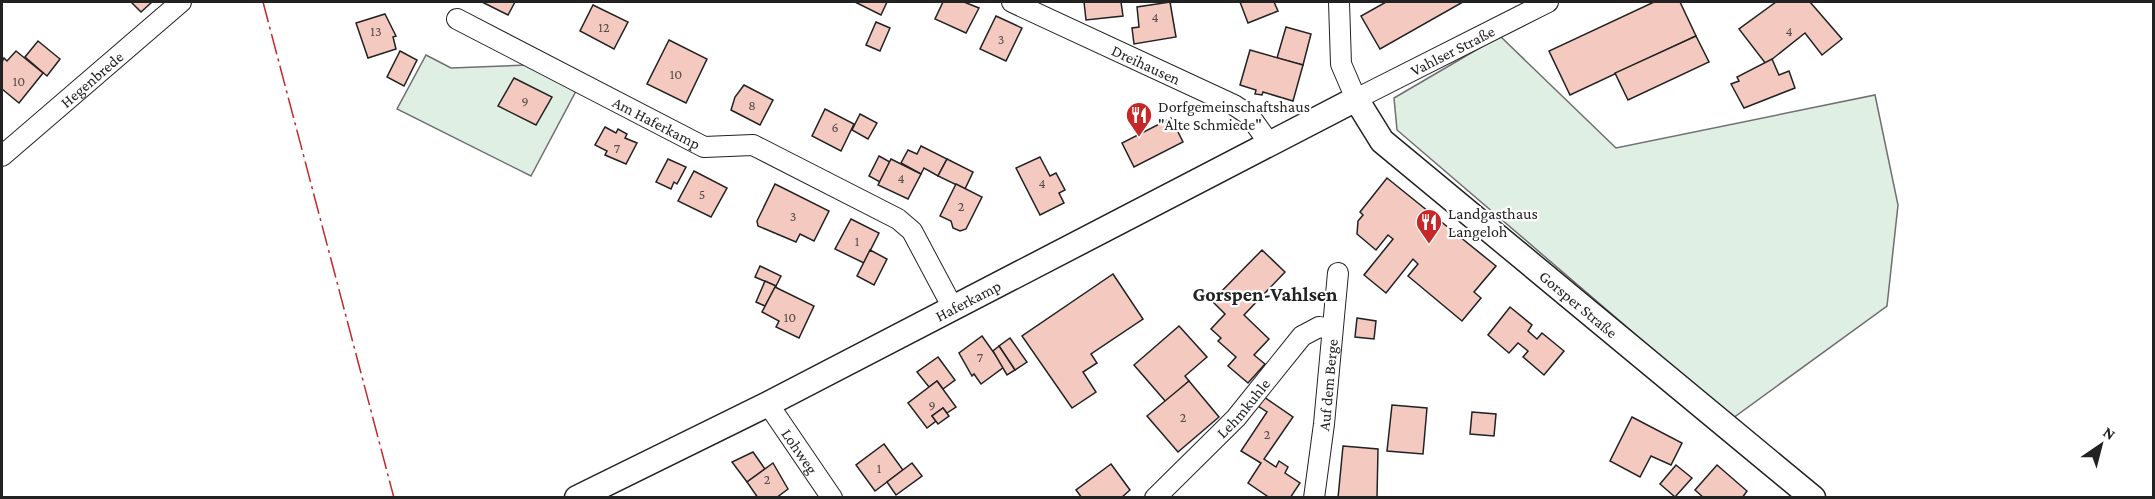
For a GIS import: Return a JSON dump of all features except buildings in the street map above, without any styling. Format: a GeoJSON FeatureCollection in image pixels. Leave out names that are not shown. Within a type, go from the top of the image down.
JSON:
{"type":"FeatureCollection","features":[{"type":"Feature","properties":{"kind":"street","name":"Hegenbrede"},"geometry":{"type":"LineString","coordinates":[[2,156],[181,2]]}},
{"type":"Feature","properties":{"kind":"street","name":"Dreihausen"},"geometry":{"type":"LineString","coordinates":[[1012,2],[1234,105],[1249,115],[1269,143]]}},
{"type":"Feature","properties":{"kind":"street"},"geometry":{"type":"LineString","coordinates":[[1339,2],[1341,64],[1356,99]]}},
{"type":"Feature","properties":{"kind":"street","name":"Vahlser Straße"},"geometry":{"type":"LineString","coordinates":[[1356,99],[1548,2]]}},
{"type":"Feature","properties":{"kind":"street","name":"Am Haferkamp"},"geometry":{"type":"LineString","coordinates":[[457,19],[704,147],[753,145],[898,219],[912,231],[952,308]]}},
{"type":"Feature","properties":{"kind":"street","name":"Haferkamp"},"geometry":{"type":"LineString","coordinates":[[577,498],[768,404],[1356,99]]}},
{"type":"Feature","properties":{"kind":"street","name":"Gorsper Straße"},"geometry":{"type":"LineString","coordinates":[[1356,99],[1382,141],[1813,498]]}},
{"type":"Feature","properties":{"kind":"street","name":"Auf dem Berge"},"geometry":{"type":"LineString","coordinates":[[1314,498],[1324,424],[1338,273]]}},
{"type":"Feature","properties":{"kind":"street","name":"Lehmkuhle"},"geometry":{"type":"LineString","coordinates":[[1155,498],[1236,418],[1302,336],[1319,327],[1332,329]]}},
{"type":"Feature","properties":{"kind":"street","name":"Lohweg"},"geometry":{"type":"LineString","coordinates":[[768,404],[832,498]]}},
{"type":"Feature","properties":{"kind":"green space"},"geometry":{"type":"Polygon","coordinates":[[[1500,36],[1616,148],[1875,95],[1898,205],[1887,306],[1733,418],[1397,130],[1394,98],[1500,36]]]}},
{"type":"Feature","properties":{"kind":"green space"},"geometry":{"type":"Polygon","coordinates":[[[426,55],[451,68],[527,65],[576,91],[531,176],[397,109],[426,55]]]}},
{"type":"Feature","properties":{"kind":"power"},"geometry":{"type":"LineString","coordinates":[[263,2],[394,498]]}},
{"type":"Feature","properties":{"kind":"place","name":"Dorfgemeinschaftshaus \"Alte Schmiede\""},"geometry":{"type":"Point","coordinates":[1139,138]}},
{"type":"Feature","properties":{"kind":"place","name":"Landgasthaus Langeloh"},"geometry":{"type":"Point","coordinates":[1429,245]}},
{"type":"Feature","properties":{"kind":"district","name":"Gorspen-Vahlsen"},"geometry":{"type":"Point","coordinates":[1265,294]}}]}
